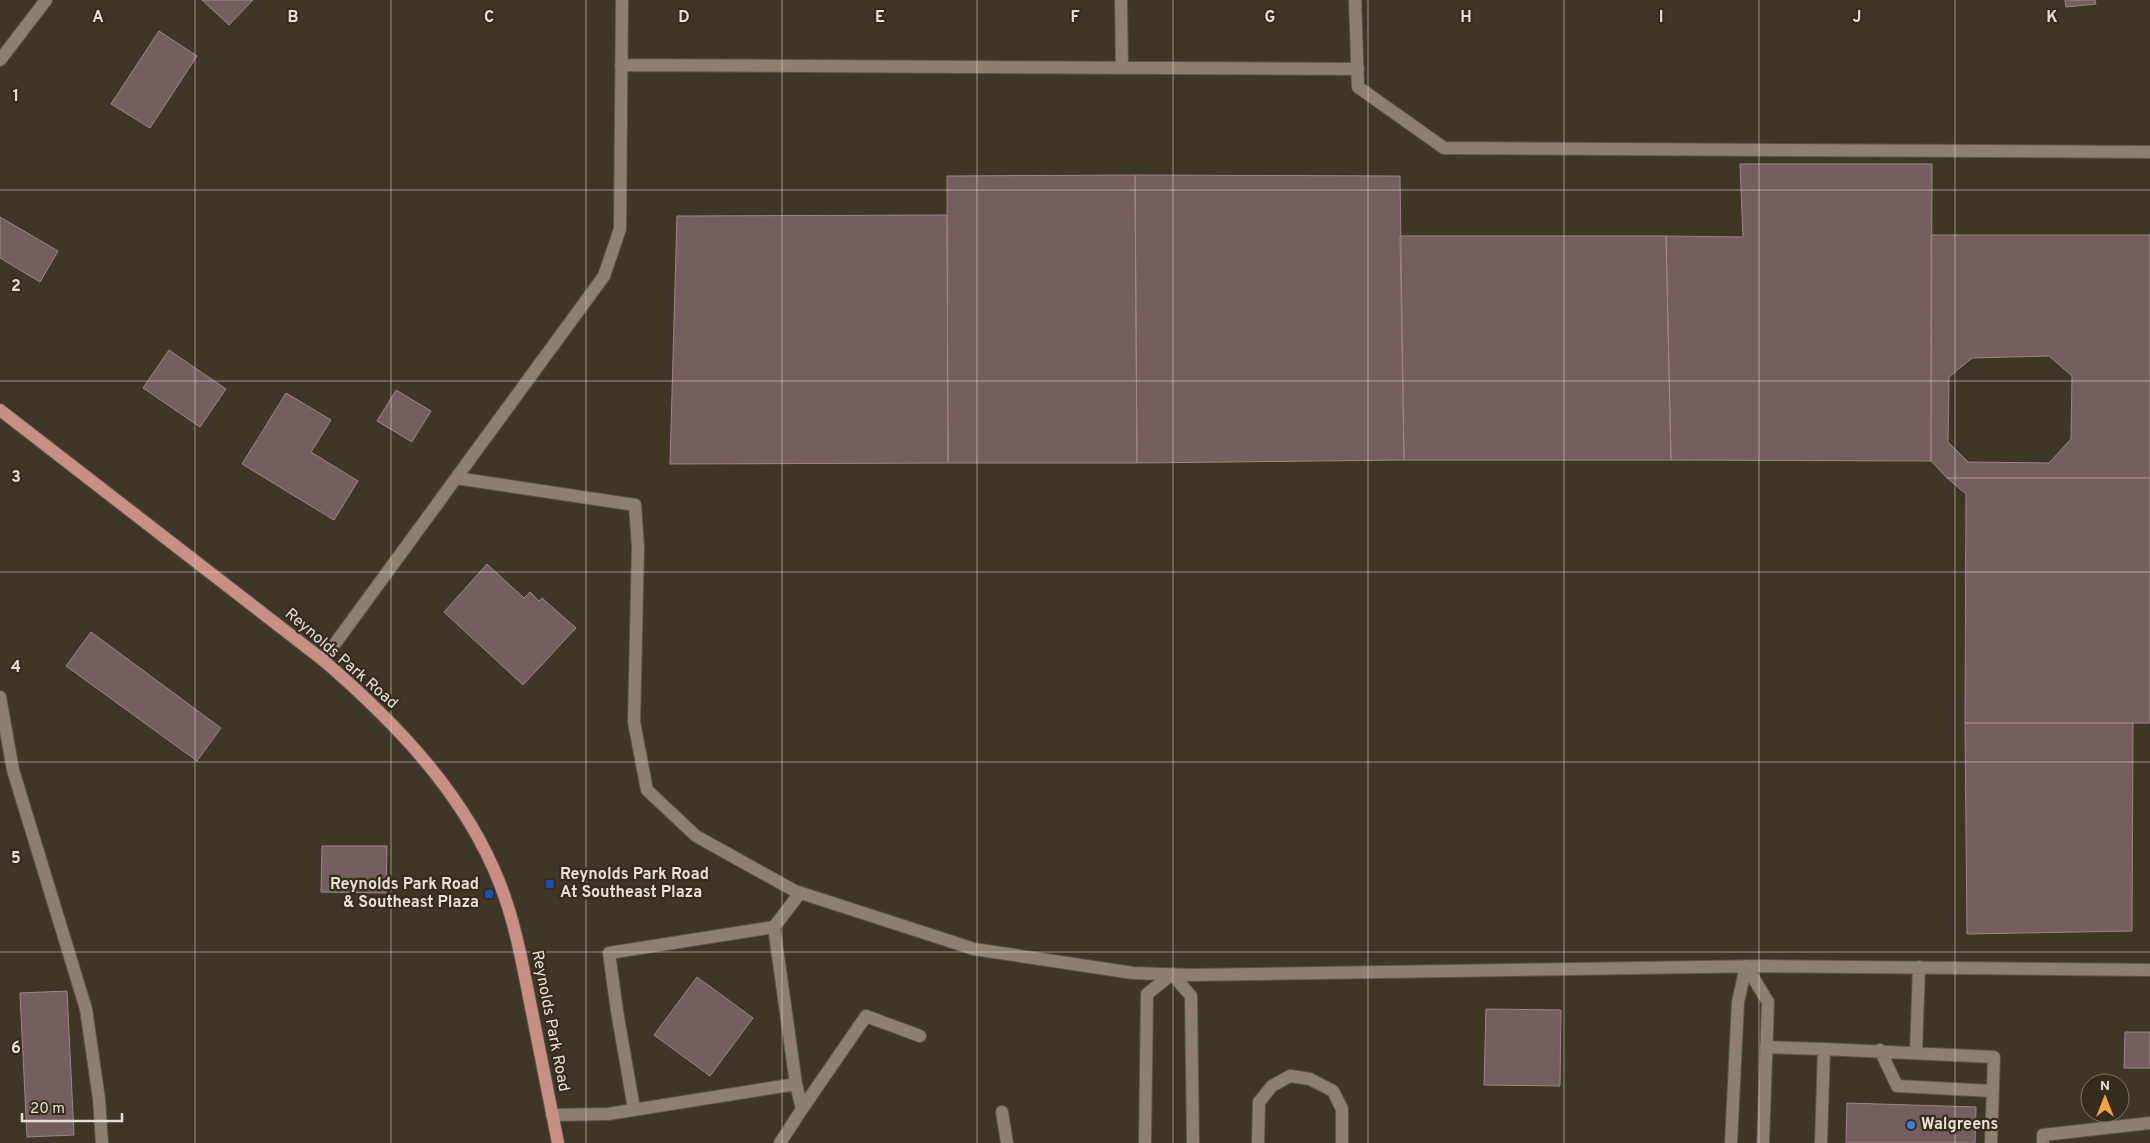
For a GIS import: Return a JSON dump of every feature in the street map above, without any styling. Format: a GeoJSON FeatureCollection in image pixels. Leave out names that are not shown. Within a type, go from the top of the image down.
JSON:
{"type":"FeatureCollection","features":[{"type":"Feature","properties":{"kind":"main road","name":"Reynolds Park Road"},"geometry":{"type":"LineString","coordinates":[[0,410],[323,660],[370,700],[411,744],[449,792],[482,844],[500,884],[518,942],[558,1143]]}},
{"type":"Feature","properties":{"kind":"street"},"geometry":{"type":"LineString","coordinates":[[0,60],[46,0]]}},
{"type":"Feature","properties":{"kind":"street"},"geometry":{"type":"LineString","coordinates":[[323,660],[604,276],[620,229],[622,0]]}},
{"type":"Feature","properties":{"kind":"street"},"geometry":{"type":"LineString","coordinates":[[1122,0],[1122,67]]}},
{"type":"Feature","properties":{"kind":"street"},"geometry":{"type":"LineString","coordinates":[[1355,0],[1358,87],[1444,148],[2150,152]]}},
{"type":"Feature","properties":{"kind":"street"},"geometry":{"type":"LineString","coordinates":[[621,64],[1358,69]]}},
{"type":"Feature","properties":{"kind":"street"},"geometry":{"type":"LineString","coordinates":[[456,478],[635,505],[638,547],[634,722],[647,790],[696,836],[800,893],[974,949],[1133,973],[1172,974],[1746,966],[2150,970]]}},
{"type":"Feature","properties":{"kind":"street"},"geometry":{"type":"LineString","coordinates":[[0,697],[13,770],[86,1008],[99,1099],[102,1143]]}},
{"type":"Feature","properties":{"kind":"street"},"geometry":{"type":"LineString","coordinates":[[800,893],[774,928],[796,1084],[802,1109]]}},
{"type":"Feature","properties":{"kind":"street"},"geometry":{"type":"LineString","coordinates":[[634,1109],[609,953],[774,928]]}},
{"type":"Feature","properties":{"kind":"street"},"geometry":{"type":"LineString","coordinates":[[1746,966],[1768,1002],[1763,1143]]}},
{"type":"Feature","properties":{"kind":"street"},"geometry":{"type":"LineString","coordinates":[[1732,1143],[1738,1002],[1746,966]]}},
{"type":"Feature","properties":{"kind":"street"},"geometry":{"type":"LineString","coordinates":[[1916,1053],[1919,967]]}},
{"type":"Feature","properties":{"kind":"street"},"geometry":{"type":"LineString","coordinates":[[1146,1143],[1147,994],[1172,974]]}},
{"type":"Feature","properties":{"kind":"street"},"geometry":{"type":"LineString","coordinates":[[1172,974],[1191,996],[1193,1143]]}},
{"type":"Feature","properties":{"kind":"street"},"geometry":{"type":"LineString","coordinates":[[780,1143],[866,1016],[920,1036]]}},
{"type":"Feature","properties":{"kind":"street"},"geometry":{"type":"LineString","coordinates":[[1766,1046],[1994,1057],[1990,1143]]}},
{"type":"Feature","properties":{"kind":"street"},"geometry":{"type":"LineString","coordinates":[[1821,1143],[1824,1049]]}},
{"type":"Feature","properties":{"kind":"street"},"geometry":{"type":"LineString","coordinates":[[1880,1050],[1898,1086],[1993,1091]]}},
{"type":"Feature","properties":{"kind":"street"},"geometry":{"type":"LineString","coordinates":[[1258,1143],[1259,1102],[1272,1086],[1290,1076],[1310,1079],[1333,1091],[1342,1109],[1342,1143]]}},
{"type":"Feature","properties":{"kind":"street"},"geometry":{"type":"LineString","coordinates":[[552,1115],[608,1114],[796,1084]]}},
{"type":"Feature","properties":{"kind":"street"},"geometry":{"type":"LineString","coordinates":[[1002,1112],[1007,1143]]}},
{"type":"Feature","properties":{"kind":"street"},"geometry":{"type":"LineString","coordinates":[[2043,1143],[2043,1135],[2150,1123]]}},
{"type":"Feature","properties":{"kind":"building"},"geometry":{"type":"Polygon","coordinates":[[[202,0],[253,0],[229,25],[202,0]]]}},
{"type":"Feature","properties":{"kind":"building"},"geometry":{"type":"Polygon","coordinates":[[[2065,0],[2095,0],[2096,4],[2066,7],[2065,0]]]}},
{"type":"Feature","properties":{"kind":"building"},"geometry":{"type":"Polygon","coordinates":[[[159,31],[197,56],[150,128],[111,104],[159,31]]]}},
{"type":"Feature","properties":{"kind":"building"},"geometry":{"type":"Polygon","coordinates":[[[1740,164],[1932,164],[1931,461],[1671,460],[1666,236],[1743,237],[1740,164]]]}},
{"type":"Feature","properties":{"kind":"building"},"geometry":{"type":"Polygon","coordinates":[[[1135,175],[1137,463],[948,463],[947,176],[1135,175]]]}},
{"type":"Feature","properties":{"kind":"building"},"geometry":{"type":"Polygon","coordinates":[[[1135,175],[1400,176],[1404,460],[1137,463],[1135,175]]]}},
{"type":"Feature","properties":{"kind":"building"},"geometry":{"type":"Polygon","coordinates":[[[947,215],[948,463],[670,464],[677,216],[947,215]]]}},
{"type":"Feature","properties":{"kind":"building"},"geometry":{"type":"Polygon","coordinates":[[[0,217],[58,251],[40,282],[0,258],[0,217]]]}},
{"type":"Feature","properties":{"kind":"building"},"geometry":{"type":"Polygon","coordinates":[[[1931,235],[2150,235],[2150,478],[1947,478],[1931,461],[1931,235]],[[2049,356],[1972,358],[1949,377],[1948,442],[1968,462],[2049,463],[2071,439],[2072,376],[2049,356]]]}},
{"type":"Feature","properties":{"kind":"building"},"geometry":{"type":"Polygon","coordinates":[[[1400,236],[1666,236],[1671,460],[1404,460],[1400,236]]]}},
{"type":"Feature","properties":{"kind":"building"},"geometry":{"type":"Polygon","coordinates":[[[169,350],[226,389],[200,427],[143,388],[169,350]]]}},
{"type":"Feature","properties":{"kind":"building"},"geometry":{"type":"Polygon","coordinates":[[[396,390],[431,411],[412,442],[377,421],[396,390]]]}},
{"type":"Feature","properties":{"kind":"building"},"geometry":{"type":"Polygon","coordinates":[[[286,393],[331,420],[311,452],[358,481],[334,520],[242,464],[286,393]]]}},
{"type":"Feature","properties":{"kind":"building"},"geometry":{"type":"Polygon","coordinates":[[[1947,478],[2150,478],[2150,723],[1965,723],[1966,494],[1947,478]]]}},
{"type":"Feature","properties":{"kind":"building"},"geometry":{"type":"Polygon","coordinates":[[[487,564],[524,598],[530,592],[539,601],[542,598],[576,628],[523,685],[444,612],[487,564]]]}},
{"type":"Feature","properties":{"kind":"building"},"geometry":{"type":"Polygon","coordinates":[[[91,632],[221,728],[197,761],[66,666],[91,632]]]}},
{"type":"Feature","properties":{"kind":"building"},"geometry":{"type":"Polygon","coordinates":[[[1965,723],[2133,723],[2132,931],[1967,934],[1965,723]]]}},
{"type":"Feature","properties":{"kind":"building"},"geometry":{"type":"Polygon","coordinates":[[[322,846],[387,846],[386,893],[321,892],[322,846]]]}},
{"type":"Feature","properties":{"kind":"building"},"geometry":{"type":"Polygon","coordinates":[[[697,977],[753,1018],[710,1076],[654,1035],[697,977]]]}},
{"type":"Feature","properties":{"kind":"building"},"geometry":{"type":"Polygon","coordinates":[[[67,991],[74,1135],[27,1137],[20,993],[67,991]]]}},
{"type":"Feature","properties":{"kind":"building"},"geometry":{"type":"Polygon","coordinates":[[[1486,1009],[1561,1010],[1560,1086],[1484,1085],[1486,1009]]]}},
{"type":"Feature","properties":{"kind":"building"},"geometry":{"type":"Polygon","coordinates":[[[2125,1032],[2150,1032],[2150,1068],[2124,1068],[2125,1032]]]}},
{"type":"Feature","properties":{"kind":"building","name":"Walgreens"},"geometry":{"type":"Polygon","coordinates":[[[1847,1103],[1976,1107],[1975,1143],[1846,1143],[1847,1103]]]}},
{"type":"Feature","properties":{"kind":"place","name":"Reynolds Park Road At Southeast Plaza"},"geometry":{"type":"Point","coordinates":[550,884]}},
{"type":"Feature","properties":{"kind":"place","name":"Reynolds Park Road & Southeast Plaza"},"geometry":{"type":"Point","coordinates":[489,894]}},
{"type":"Feature","properties":{"kind":"place","name":"Walgreens"},"geometry":{"type":"Point","coordinates":[1911,1125]}}]}
